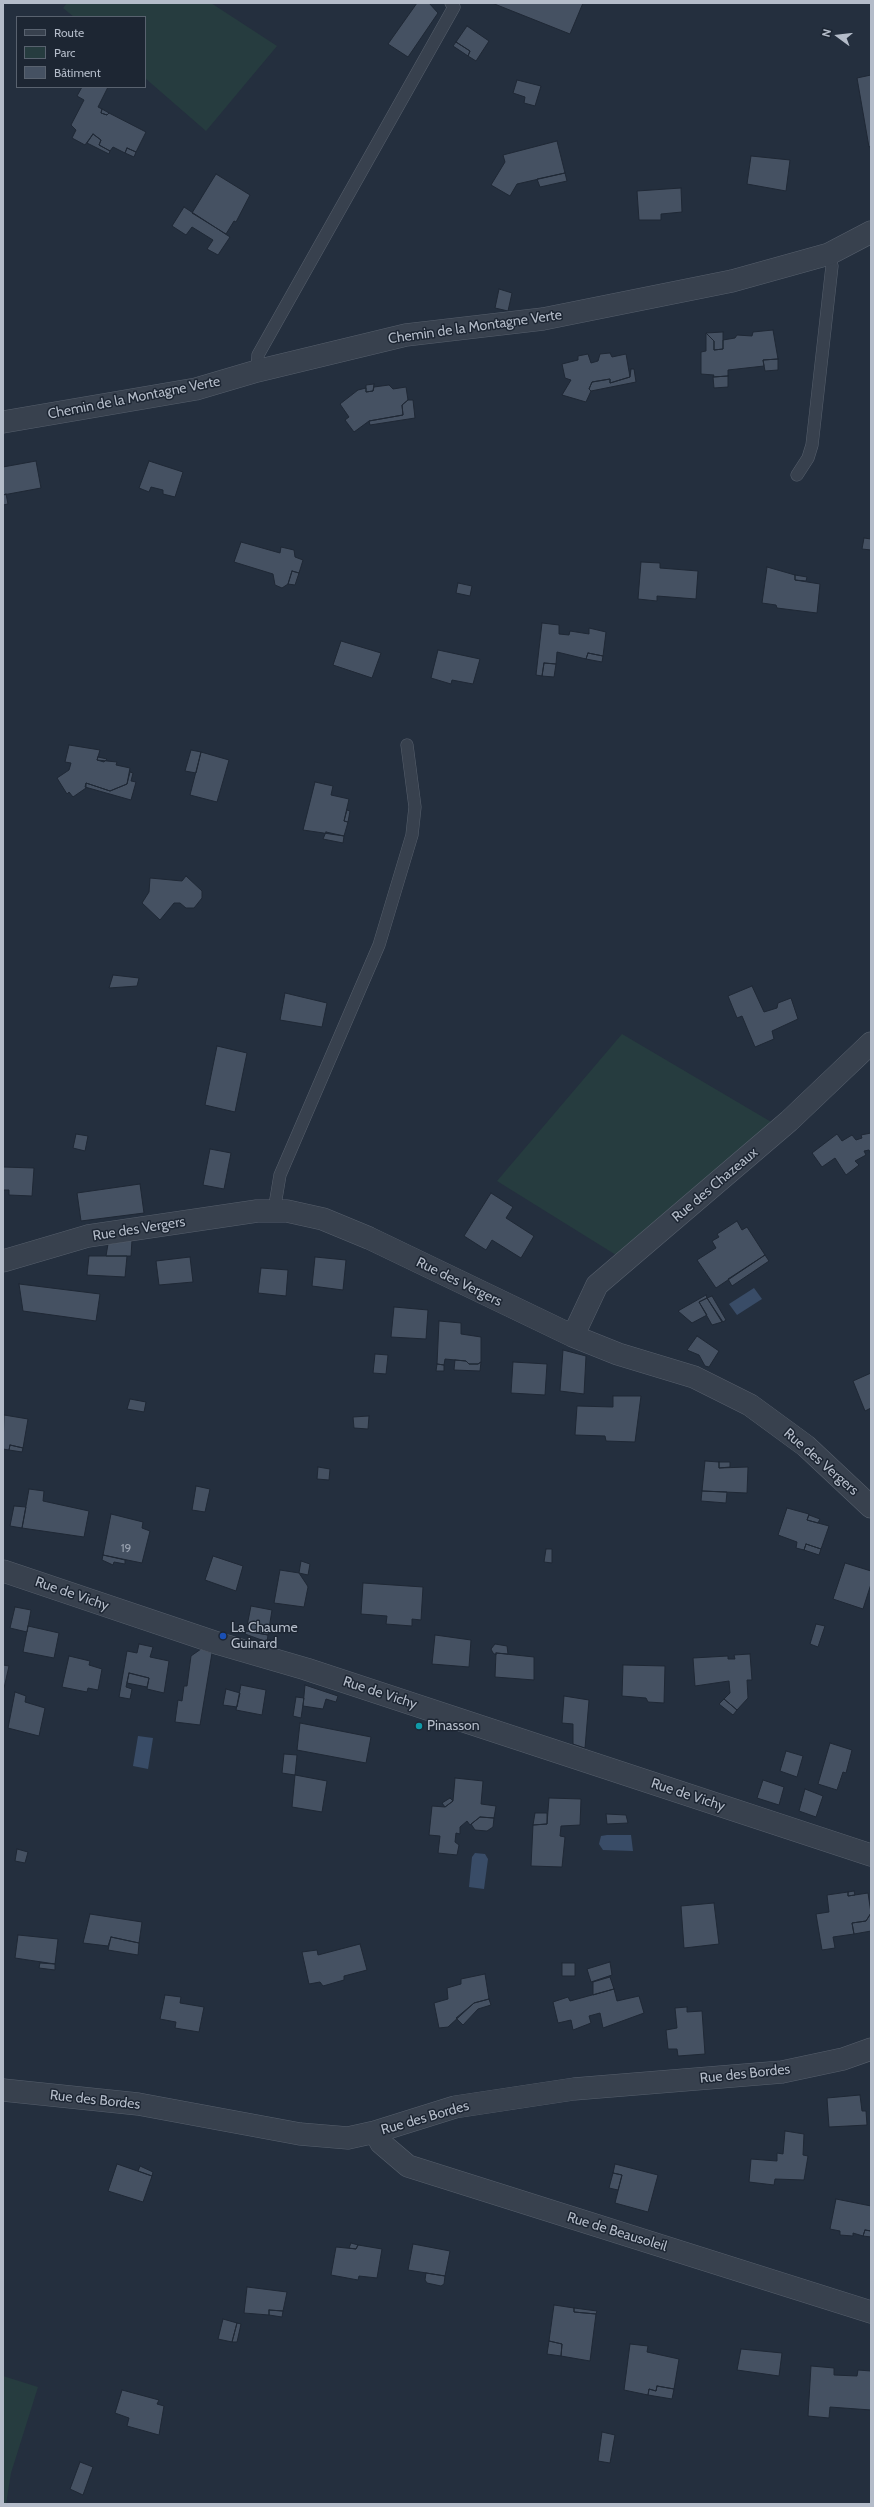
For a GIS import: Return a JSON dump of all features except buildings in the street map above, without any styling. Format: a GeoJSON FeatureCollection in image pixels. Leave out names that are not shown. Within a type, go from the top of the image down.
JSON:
{"type":"FeatureCollection","features":[{"type":"Feature","properties":{"kind":"street","name":"Chemin de la Montagne Verte"},"geometry":{"type":"LineString","coordinates":[[3,422],[196,389],[256,371],[406,335],[543,319],[732,281],[829,254],[871,232]]}},
{"type":"Feature","properties":{"kind":"street","name":"Rue des Chazeaux"},"geometry":{"type":"LineString","coordinates":[[573,1336],[597,1285],[790,1121],[871,1043]]}},
{"type":"Feature","properties":{"kind":"street","name":"Rue des Vergers"},"geometry":{"type":"LineString","coordinates":[[3,1261],[88,1236],[257,1211],[287,1212],[323,1219],[369,1238],[573,1336],[618,1354],[694,1377],[750,1405],[806,1446],[871,1507]]}},
{"type":"Feature","properties":{"kind":"street","name":"Rue de Vichy"},"geometry":{"type":"LineString","coordinates":[[3,1571],[220,1644],[306,1668],[871,1855]]}},
{"type":"Feature","properties":{"kind":"street","name":"Rue des Bordes"},"geometry":{"type":"LineString","coordinates":[[3,2090],[138,2104],[300,2134],[348,2138],[376,2132],[455,2107],[574,2089],[782,2072],[843,2059],[871,2049]]}},
{"type":"Feature","properties":{"kind":"street","name":"Rue de Beausoleil"},"geometry":{"type":"LineString","coordinates":[[376,2132],[381,2143],[408,2166],[871,2312]]}},
{"type":"Feature","properties":{"kind":"lane"},"geometry":{"type":"LineString","coordinates":[[256,371],[258,354],[448,19],[454,7],[451,3]]}},
{"type":"Feature","properties":{"kind":"lane"},"geometry":{"type":"LineString","coordinates":[[797,475],[808,458],[812,445],[832,266],[829,254]]}},
{"type":"Feature","properties":{"kind":"lane"},"geometry":{"type":"LineString","coordinates":[[274,1211],[280,1175],[379,945],[412,835],[415,808],[407,746]]}},
{"type":"Feature","properties":{"kind":"green space"},"geometry":{"type":"Polygon","coordinates":[[[67,3],[211,3],[277,46],[206,131],[146,79],[146,16],[73,16],[63,8],[67,3]]]}},
{"type":"Feature","properties":{"kind":"green space"},"geometry":{"type":"Polygon","coordinates":[[[622,1034],[773,1123],[616,1255],[497,1181],[622,1034]]]}},
{"type":"Feature","properties":{"kind":"green space"},"geometry":{"type":"Polygon","coordinates":[[[3,2376],[38,2387],[11,2473],[6,2504],[3,2504],[3,2376]]]}},
{"type":"Feature","properties":{"kind":"water"},"geometry":{"type":"Polygon","coordinates":[[[754,1288],[762,1299],[737,1315],[729,1304],[754,1288]]]}},
{"type":"Feature","properties":{"kind":"water"},"geometry":{"type":"Polygon","coordinates":[[[138,1736],[153,1738],[148,1769],[133,1766],[138,1736]]]}},
{"type":"Feature","properties":{"kind":"water"},"geometry":{"type":"Polygon","coordinates":[[[631,1835],[633,1851],[603,1850],[599,1844],[601,1836],[631,1835]]]}},
{"type":"Feature","properties":{"kind":"water"},"geometry":{"type":"Polygon","coordinates":[[[475,1853],[485,1854],[488,1859],[484,1889],[469,1887],[472,1857],[475,1853]]]}},
{"type":"Feature","properties":{"kind":"place","name":"La Chaume Guinard"},"geometry":{"type":"Point","coordinates":[223,1636]}},
{"type":"Feature","properties":{"kind":"place","name":"Pinasson"},"geometry":{"type":"Point","coordinates":[419,1726]}}]}
